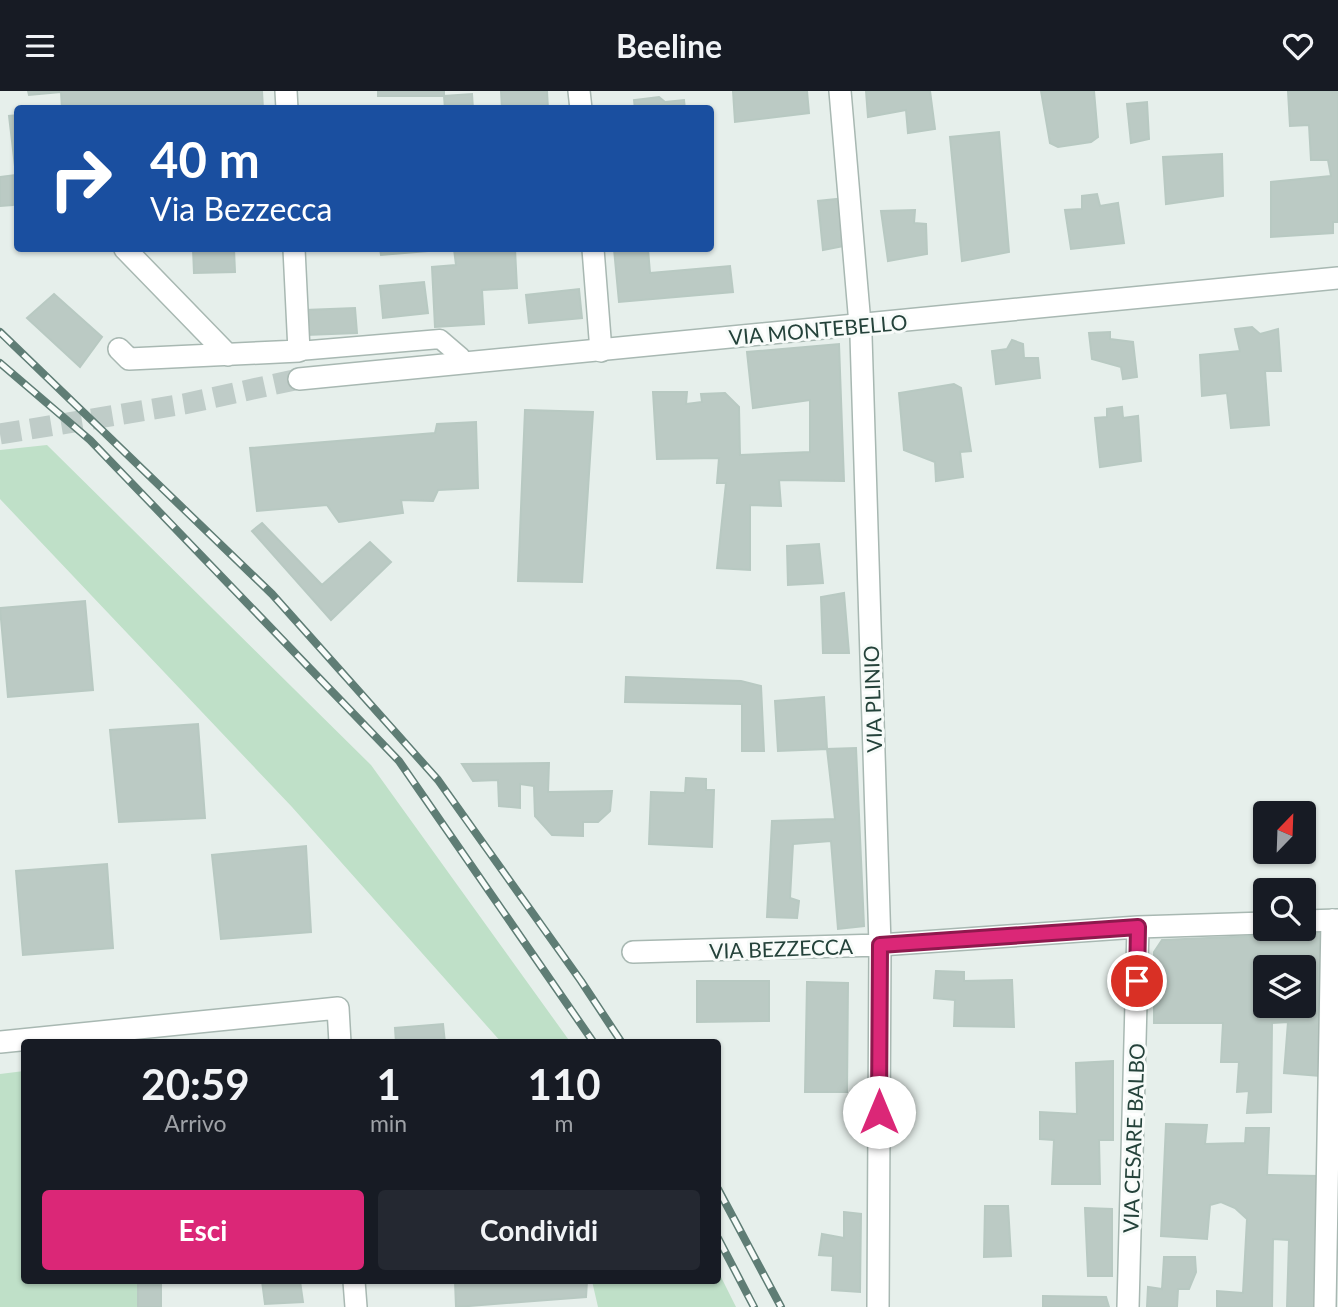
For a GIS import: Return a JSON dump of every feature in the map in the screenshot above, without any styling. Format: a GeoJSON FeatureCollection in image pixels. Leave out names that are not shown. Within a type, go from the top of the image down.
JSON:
{"type":"FeatureCollection","features":[{"type":"Feature","properties":{"kind":"street","name":"VIA PLINIO"},"geometry":{"type":"LineString","coordinates":[[839,91],[860,326],[880,945],[878,1307]]}},
{"type":"Feature","properties":{"kind":"street"},"geometry":{"type":"LineString","coordinates":[[128,252],[228,355]]}},
{"type":"Feature","properties":{"kind":"street"},"geometry":{"type":"LineString","coordinates":[[294,252],[299,351]]}},
{"type":"Feature","properties":{"kind":"street"},"geometry":{"type":"LineString","coordinates":[[593,252],[601,351]]}},
{"type":"Feature","properties":{"kind":"street","name":"VIA MONTEBELLO"},"geometry":{"type":"LineString","coordinates":[[299,379],[1338,278]]}},
{"type":"Feature","properties":{"kind":"street"},"geometry":{"type":"LineString","coordinates":[[119,349],[129,359],[299,351],[440,339],[461,357]]}},
{"type":"Feature","properties":{"kind":"street"},"geometry":{"type":"LineString","coordinates":[[1316,921],[1335,920],[1325,1307]]}},
{"type":"Feature","properties":{"kind":"street","name":"VIA BEZZECCA"},"geometry":{"type":"LineString","coordinates":[[633,952],[880,945],[1138,927],[1253,923]]}},
{"type":"Feature","properties":{"kind":"street","name":"VIA CESARE BALBO"},"geometry":{"type":"LineString","coordinates":[[1128,1307],[1138,927]]}},
{"type":"Feature","properties":{"kind":"street"},"geometry":{"type":"LineString","coordinates":[[30,1039],[338,1008],[340,1039]]}},
{"type":"Feature","properties":{"kind":"street"},"geometry":{"type":"LineString","coordinates":[[0,1042],[21,1040]]}},
{"type":"Feature","properties":{"kind":"street"},"geometry":{"type":"LineString","coordinates":[[354,1284],[356,1307]]}},
{"type":"Feature","properties":{"kind":"green space"},"geometry":{"type":"Polygon","coordinates":[[[47,445],[371,765],[568,1039],[498,1039],[292,807],[0,499],[0,450],[47,445]]]}},
{"type":"Feature","properties":{"kind":"green space"},"geometry":{"type":"Polygon","coordinates":[[[21,1071],[21,1284],[138,1284],[138,1307],[0,1307],[0,1074],[21,1071]]]}},
{"type":"Feature","properties":{"kind":"green space"},"geometry":{"type":"Polygon","coordinates":[[[721,1277],[736,1307],[598,1307],[593,1284],[721,1284],[721,1277]]]}},
{"type":"Feature","properties":{"kind":"building"},"geometry":{"type":"Polygon","coordinates":[[[28,91],[262,91],[263,105],[62,105],[61,92],[29,95],[28,91]]]}},
{"type":"Feature","properties":{"kind":"building"},"geometry":{"type":"Polygon","coordinates":[[[378,91],[444,91],[444,96],[378,96],[378,91]]]}},
{"type":"Feature","properties":{"kind":"building"},"geometry":{"type":"Polygon","coordinates":[[[501,91],[547,91],[548,105],[502,105],[501,91]]]}},
{"type":"Feature","properties":{"kind":"building"},"geometry":{"type":"Polygon","coordinates":[[[733,91],[807,91],[809,113],[735,122],[733,91]]]}},
{"type":"Feature","properties":{"kind":"building"},"geometry":{"type":"Polygon","coordinates":[[[866,91],[930,91],[935,129],[908,133],[906,110],[868,117],[866,91]]]}},
{"type":"Feature","properties":{"kind":"building"},"geometry":{"type":"Polygon","coordinates":[[[1041,91],[1094,91],[1098,137],[1091,142],[1058,147],[1050,143],[1041,91]]]}},
{"type":"Feature","properties":{"kind":"building"},"geometry":{"type":"Polygon","coordinates":[[[1288,91],[1338,91],[1338,222],[1333,222],[1333,233],[1271,237],[1271,182],[1331,176],[1328,160],[1311,160],[1309,125],[1290,126],[1288,91]]]}},
{"type":"Feature","properties":{"kind":"building"},"geometry":{"type":"Polygon","coordinates":[[[472,94],[473,105],[445,105],[444,96],[472,94]]]}},
{"type":"Feature","properties":{"kind":"building"},"geometry":{"type":"Polygon","coordinates":[[[659,97],[665,102],[684,100],[685,105],[635,105],[634,100],[659,97]]]}},
{"type":"Feature","properties":{"kind":"building"},"geometry":{"type":"Polygon","coordinates":[[[1147,102],[1149,139],[1131,143],[1127,104],[1147,102]]]}},
{"type":"Feature","properties":{"kind":"building"},"geometry":{"type":"Polygon","coordinates":[[[14,115],[14,158],[9,116],[14,115]]]}},
{"type":"Feature","properties":{"kind":"building"},"geometry":{"type":"Polygon","coordinates":[[[999,132],[1009,252],[962,261],[950,137],[999,132]]]}},
{"type":"Feature","properties":{"kind":"building"},"geometry":{"type":"Polygon","coordinates":[[[1222,154],[1223,196],[1166,204],[1163,157],[1222,154]]]}},
{"type":"Feature","properties":{"kind":"building"},"geometry":{"type":"Polygon","coordinates":[[[14,175],[13,205],[0,206],[0,177],[14,175]]]}},
{"type":"Feature","properties":{"kind":"building"},"geometry":{"type":"Polygon","coordinates":[[[1097,194],[1100,206],[1118,203],[1124,243],[1071,249],[1065,210],[1082,209],[1082,196],[1097,194]]]}},
{"type":"Feature","properties":{"kind":"building"},"geometry":{"type":"Polygon","coordinates":[[[845,198],[849,245],[823,250],[818,201],[845,198]]]}},
{"type":"Feature","properties":{"kind":"building"},"geometry":{"type":"Polygon","coordinates":[[[915,210],[914,223],[926,224],[927,254],[888,261],[881,211],[915,210]]]}},
{"type":"Feature","properties":{"kind":"building"},"geometry":{"type":"Polygon","coordinates":[[[193,252],[234,252],[235,272],[194,273],[193,252]]]}},
{"type":"Feature","properties":{"kind":"building"},"geometry":{"type":"Polygon","coordinates":[[[380,252],[416,252],[381,255],[380,252]]]}},
{"type":"Feature","properties":{"kind":"building"},"geometry":{"type":"Polygon","coordinates":[[[454,252],[515,252],[517,288],[482,290],[484,324],[435,327],[432,267],[456,265],[454,252]]]}},
{"type":"Feature","properties":{"kind":"building"},"geometry":{"type":"Polygon","coordinates":[[[614,252],[648,252],[650,273],[730,266],[733,292],[619,302],[614,252]]]}},
{"type":"Feature","properties":{"kind":"building"},"geometry":{"type":"Polygon","coordinates":[[[424,282],[428,313],[383,318],[380,286],[424,282]]]}},
{"type":"Feature","properties":{"kind":"building"},"geometry":{"type":"Polygon","coordinates":[[[579,289],[582,318],[529,323],[526,295],[579,289]]]}},
{"type":"Feature","properties":{"kind":"building"},"geometry":{"type":"Polygon","coordinates":[[[54,294],[102,337],[80,367],[27,318],[54,294]]]}},
{"type":"Feature","properties":{"kind":"building"},"geometry":{"type":"Polygon","coordinates":[[[355,308],[357,333],[306,335],[305,310],[355,308]]]}},
{"type":"Feature","properties":{"kind":"building"},"geometry":{"type":"Polygon","coordinates":[[[1252,327],[1260,334],[1278,329],[1281,371],[1265,371],[1269,425],[1231,428],[1227,393],[1202,396],[1200,355],[1240,351],[1235,329],[1252,327]]]}},
{"type":"Feature","properties":{"kind":"building"},"geometry":{"type":"Polygon","coordinates":[[[1110,332],[1110,339],[1133,342],[1137,377],[1123,379],[1121,367],[1092,359],[1089,333],[1110,332]]]}},
{"type":"Feature","properties":{"kind":"building"},"geometry":{"type":"Polygon","coordinates":[[[1012,340],[1023,344],[1024,358],[1038,358],[1040,378],[996,384],[992,351],[1007,349],[1012,340]]]}},
{"type":"Feature","properties":{"kind":"building"},"geometry":{"type":"Polygon","coordinates":[[[839,344],[844,481],[779,480],[781,506],[750,505],[750,570],[717,568],[726,483],[717,483],[719,458],[657,459],[653,392],[687,392],[686,404],[702,402],[701,394],[725,393],[739,407],[740,455],[810,452],[810,400],[753,408],[747,352],[839,344]]]}},
{"type":"Feature","properties":{"kind":"building"},"geometry":{"type":"Polygon","coordinates":[[[954,384],[961,388],[971,451],[960,452],[963,477],[936,481],[935,462],[904,450],[899,393],[954,384]]]}},
{"type":"Feature","properties":{"kind":"building"},"geometry":{"type":"Polygon","coordinates":[[[1122,407],[1123,418],[1138,416],[1141,461],[1100,467],[1095,418],[1107,417],[1107,409],[1122,407]]]}},
{"type":"Feature","properties":{"kind":"building"},"geometry":{"type":"Polygon","coordinates":[[[525,410],[593,412],[582,582],[518,581],[525,410]]]}},
{"type":"Feature","properties":{"kind":"building"},"geometry":{"type":"Polygon","coordinates":[[[476,422],[478,488],[438,490],[433,501],[401,500],[403,513],[339,522],[327,505],[257,511],[250,448],[435,433],[437,424],[476,422]]]}},
{"type":"Feature","properties":{"kind":"building"},"geometry":{"type":"Polygon","coordinates":[[[262,523],[322,585],[370,542],[391,562],[331,620],[252,531],[262,523]]]}},
{"type":"Feature","properties":{"kind":"building"},"geometry":{"type":"Polygon","coordinates":[[[819,544],[823,583],[788,585],[787,546],[819,544]]]}},
{"type":"Feature","properties":{"kind":"building"},"geometry":{"type":"Polygon","coordinates":[[[844,593],[849,653],[823,653],[821,597],[844,593]]]}},
{"type":"Feature","properties":{"kind":"building"},"geometry":{"type":"Polygon","coordinates":[[[85,601],[93,690],[8,697],[0,608],[85,601]]]}},
{"type":"Feature","properties":{"kind":"building"},"geometry":{"type":"Polygon","coordinates":[[[626,677],[741,681],[761,686],[764,751],[742,751],[742,704],[625,702],[626,677]]]}},
{"type":"Feature","properties":{"kind":"building"},"geometry":{"type":"Polygon","coordinates":[[[824,697],[827,749],[778,751],[775,701],[824,697]]]}},
{"type":"Feature","properties":{"kind":"building"},"geometry":{"type":"Polygon","coordinates":[[[198,724],[205,818],[119,822],[110,730],[198,724]]]}},
{"type":"Feature","properties":{"kind":"building"},"geometry":{"type":"Polygon","coordinates":[[[856,748],[864,926],[838,929],[831,841],[793,844],[790,898],[799,901],[797,918],[767,917],[772,821],[835,819],[827,749],[856,748]]]}},
{"type":"Feature","properties":{"kind":"building"},"geometry":{"type":"Polygon","coordinates":[[[549,763],[548,792],[612,791],[610,811],[598,822],[583,822],[583,836],[552,835],[535,816],[534,786],[520,784],[520,808],[499,806],[498,780],[473,781],[462,764],[549,763]]]}},
{"type":"Feature","properties":{"kind":"building"},"geometry":{"type":"Polygon","coordinates":[[[686,778],[706,779],[706,790],[714,790],[712,847],[649,844],[651,792],[685,793],[686,778]]]}},
{"type":"Feature","properties":{"kind":"building"},"geometry":{"type":"Polygon","coordinates":[[[306,846],[311,932],[221,939],[212,855],[306,846]]]}},
{"type":"Feature","properties":{"kind":"building"},"geometry":{"type":"Polygon","coordinates":[[[107,864],[113,948],[23,955],[16,871],[107,864]]]}},
{"type":"Feature","properties":{"kind":"building"},"geometry":{"type":"Polygon","coordinates":[[[1316,933],[1323,933],[1320,1076],[1284,1073],[1288,1022],[1272,1023],[1271,1112],[1247,1113],[1249,1091],[1237,1092],[1239,1062],[1221,1062],[1223,1023],[1154,1023],[1154,952],[1162,940],[1253,936],[1253,941],[1316,941],[1316,933]]]}},
{"type":"Feature","properties":{"kind":"building"},"geometry":{"type":"Polygon","coordinates":[[[936,971],[964,972],[964,981],[1012,980],[1014,1027],[954,1026],[955,1000],[934,998],[936,971]]]}},
{"type":"Feature","properties":{"kind":"building"},"geometry":{"type":"Polygon","coordinates":[[[697,981],[769,981],[769,1021],[697,1022],[697,981]]]}},
{"type":"Feature","properties":{"kind":"building"},"geometry":{"type":"Polygon","coordinates":[[[807,982],[848,983],[847,1092],[805,1092],[807,982]]]}},
{"type":"Feature","properties":{"kind":"building"},"geometry":{"type":"Polygon","coordinates":[[[443,1024],[445,1039],[396,1039],[395,1028],[443,1024]]]}},
{"type":"Feature","properties":{"kind":"building"},"geometry":{"type":"Polygon","coordinates":[[[1113,1061],[1113,1140],[1099,1140],[1100,1184],[1052,1184],[1054,1140],[1040,1139],[1040,1112],[1077,1114],[1076,1063],[1113,1061]]]}},
{"type":"Feature","properties":{"kind":"building"},"geometry":{"type":"Polygon","coordinates":[[[1166,1124],[1207,1125],[1205,1144],[1245,1143],[1246,1128],[1269,1128],[1267,1175],[1318,1176],[1315,1307],[1287,1307],[1289,1240],[1273,1239],[1272,1307],[1217,1307],[1217,1291],[1243,1293],[1247,1219],[1235,1208],[1221,1202],[1210,1205],[1207,1239],[1161,1236],[1166,1124]]]}},
{"type":"Feature","properties":{"kind":"building"},"geometry":{"type":"Polygon","coordinates":[[[985,1206],[1008,1206],[1011,1256],[984,1257],[985,1206]]]}},
{"type":"Feature","properties":{"kind":"building"},"geometry":{"type":"Polygon","coordinates":[[[1085,1208],[1112,1209],[1112,1276],[1088,1276],[1085,1208]]]}},
{"type":"Feature","properties":{"kind":"building"},"geometry":{"type":"Polygon","coordinates":[[[844,1212],[861,1214],[860,1292],[832,1290],[833,1256],[819,1255],[822,1234],[844,1238],[844,1212]]]}},
{"type":"Feature","properties":{"kind":"building"},"geometry":{"type":"Polygon","coordinates":[[[1164,1257],[1195,1257],[1196,1272],[1189,1289],[1178,1289],[1177,1307],[1147,1307],[1148,1287],[1162,1289],[1164,1257]]]}},
{"type":"Feature","properties":{"kind":"building"},"geometry":{"type":"Polygon","coordinates":[[[138,1284],[161,1285],[161,1307],[138,1307],[138,1284]]]}},
{"type":"Feature","properties":{"kind":"building"},"geometry":{"type":"Polygon","coordinates":[[[262,1284],[300,1284],[303,1302],[265,1304],[262,1284]]]}},
{"type":"Feature","properties":{"kind":"building"},"geometry":{"type":"Polygon","coordinates":[[[455,1284],[587,1284],[586,1297],[456,1307],[455,1284]]]}},
{"type":"Feature","properties":{"kind":"building"},"geometry":{"type":"Polygon","coordinates":[[[1043,1296],[1106,1297],[1109,1307],[1043,1307],[1043,1296]]]}},
{"type":"Feature","properties":{"kind":"tunnel"},"geometry":{"type":"LineString","coordinates":[[0,434],[184,404],[299,379]]}},
{"type":"Feature","properties":{"kind":"railway"},"geometry":{"type":"LineString","coordinates":[[0,332],[272,594],[438,780],[619,1039]]}},
{"type":"Feature","properties":{"kind":"railway"},"geometry":{"type":"LineString","coordinates":[[0,363],[90,440],[399,761],[591,1039]]}},
{"type":"Feature","properties":{"kind":"railway"},"geometry":{"type":"LineString","coordinates":[[721,1195],[781,1307]]}},
{"type":"Feature","properties":{"kind":"railway"},"geometry":{"type":"LineString","coordinates":[[721,1244],[754,1307]]}},
{"type":"Feature","properties":{"kind":"route"},"geometry":{"type":"LineString","coordinates":[[879,1112],[880,945],[1138,927],[1137,981]]}}]}
